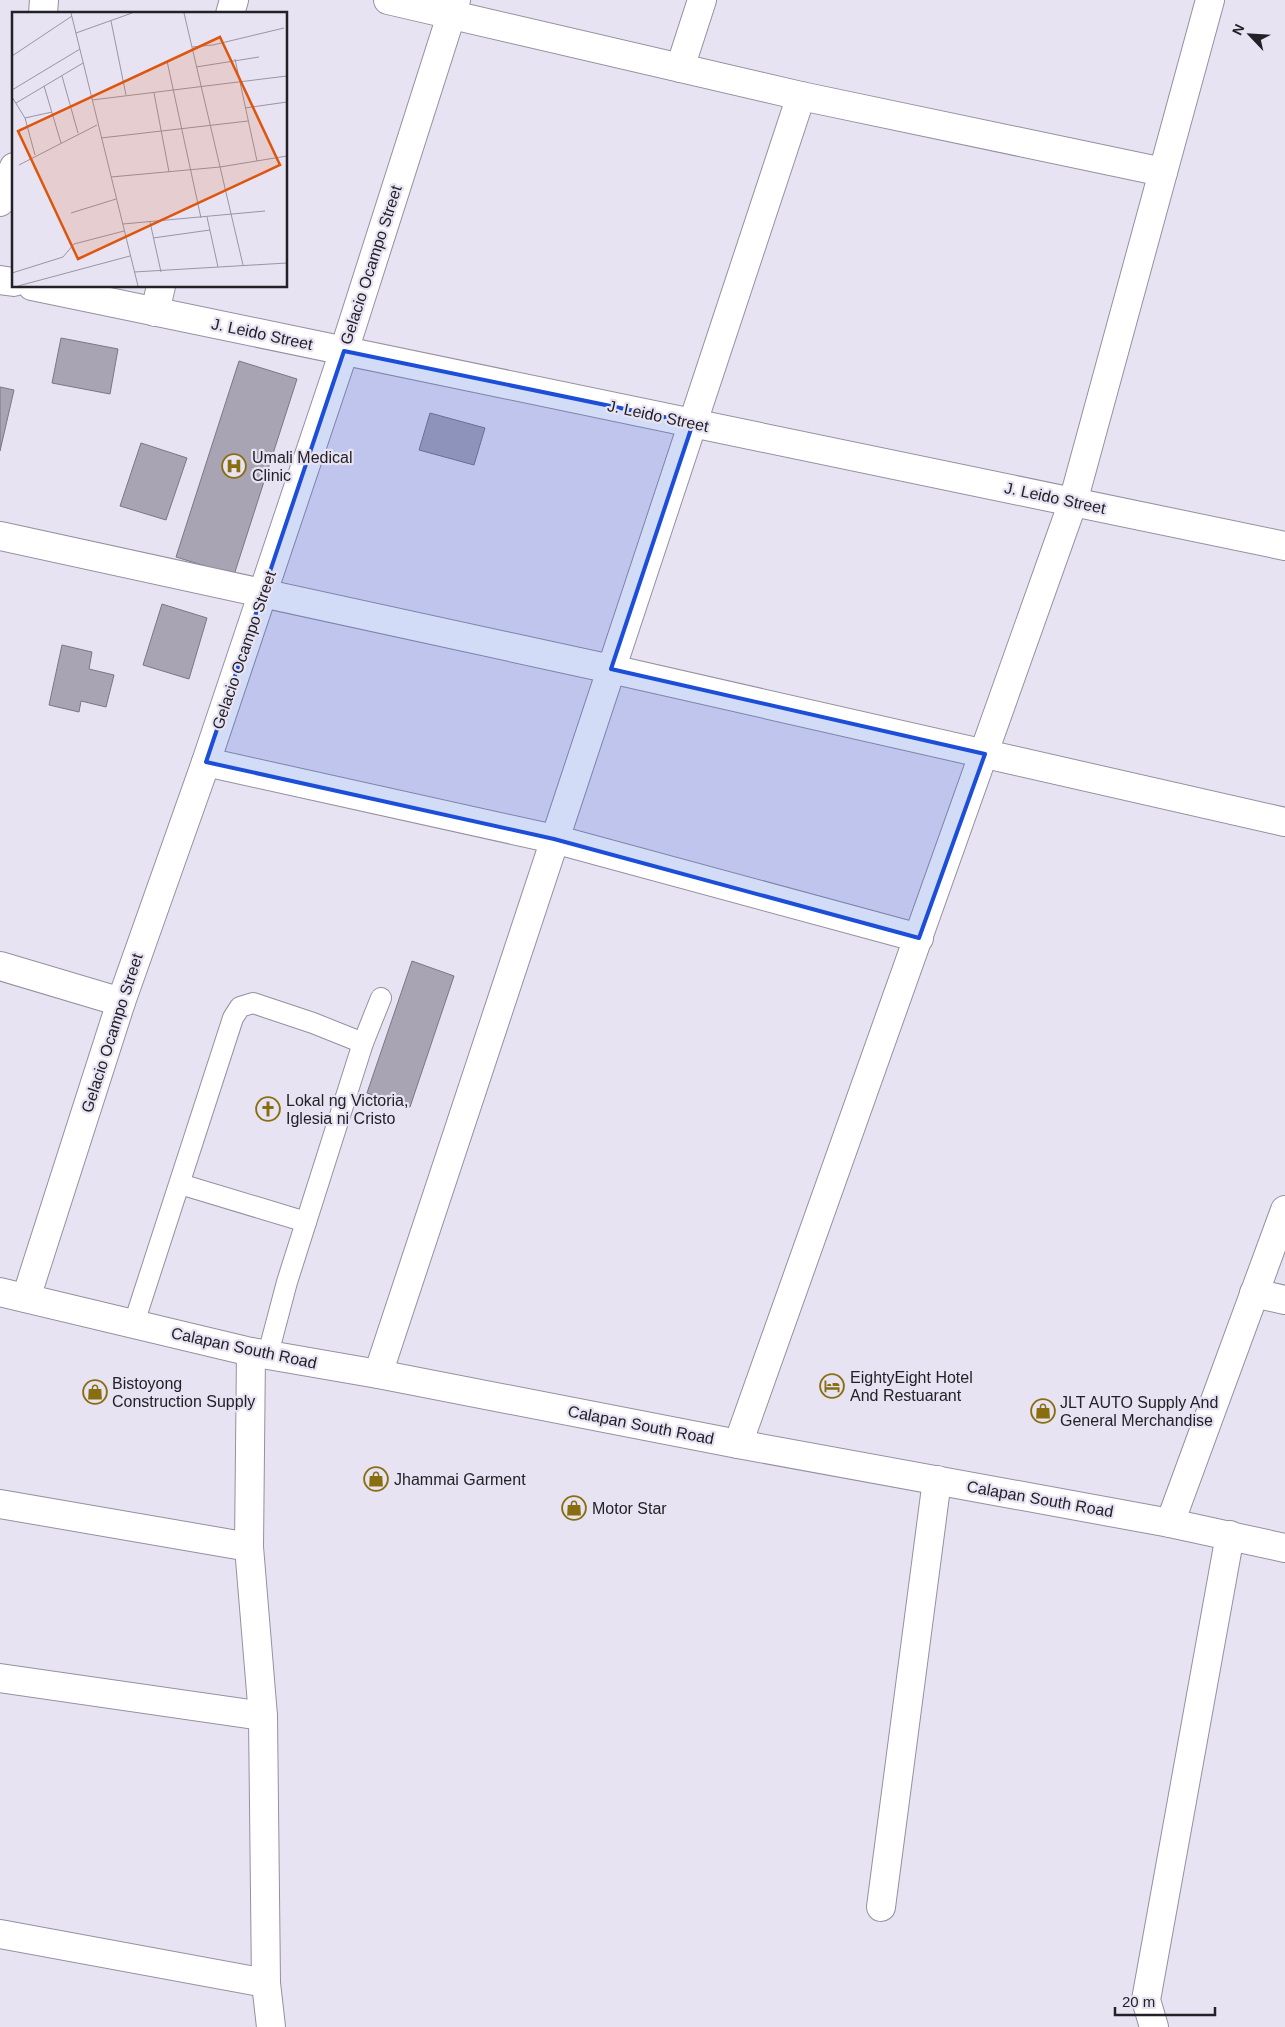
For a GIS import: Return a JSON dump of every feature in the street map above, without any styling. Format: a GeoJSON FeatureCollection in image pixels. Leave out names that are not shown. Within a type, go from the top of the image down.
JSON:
{"type":"FeatureCollection","features":[{"type":"Feature","properties":{"kind":"main road"},"geometry":{"type":"LineString","coordinates":[[388,0],[454,7],[680,68],[801,96],[1163,172]]}},
{"type":"Feature","properties":{"kind":"main road"},"geometry":{"type":"LineString","coordinates":[[680,68],[702,0]]}},
{"type":"Feature","properties":{"kind":"main road"},"geometry":{"type":"LineString","coordinates":[[738,1444],[985,754],[1073,502],[1210,0]]}},
{"type":"Feature","properties":{"kind":"main road","name":"Gelacio Ocampo Street"},"geometry":{"type":"LineString","coordinates":[[13,1295],[121,1002],[206,762],[344,351],[454,7]]}},
{"type":"Feature","properties":{"kind":"main road"},"geometry":{"type":"LineString","coordinates":[[378,1374],[801,96]]}},
{"type":"Feature","properties":{"kind":"main road"},"geometry":{"type":"LineString","coordinates":[[0,202],[12,172]]}},
{"type":"Feature","properties":{"kind":"main road","name":"J. Leido Street"},"geometry":{"type":"LineString","coordinates":[[51,288],[158,299],[344,351],[1285,546]]}},
{"type":"Feature","properties":{"kind":"main road"},"geometry":{"type":"LineString","coordinates":[[0,536],[611,669],[1285,822]]}},
{"type":"Feature","properties":{"kind":"main road"},"geometry":{"type":"LineString","coordinates":[[206,762],[554,839],[919,938]]}},
{"type":"Feature","properties":{"kind":"main road"},"geometry":{"type":"LineString","coordinates":[[0,966],[121,1002]]}},
{"type":"Feature","properties":{"kind":"main road"},"geometry":{"type":"LineString","coordinates":[[1170,1523],[1285,1210]]}},
{"type":"Feature","properties":{"kind":"main road"},"geometry":{"type":"LineString","coordinates":[[1254,1293],[1285,1300]]}},
{"type":"Feature","properties":{"kind":"main road","name":"Calapan South Road"},"geometry":{"type":"LineString","coordinates":[[13,1295],[260,1353],[738,1444],[1170,1523],[1285,1548]]}},
{"type":"Feature","properties":{"kind":"main road"},"geometry":{"type":"LineString","coordinates":[[260,1353],[249,1547],[262,1716],[266,1983],[271,2027]]}},
{"type":"Feature","properties":{"kind":"main road"},"geometry":{"type":"LineString","coordinates":[[881,1906],[937,1480]]}},
{"type":"Feature","properties":{"kind":"main road"},"geometry":{"type":"LineString","coordinates":[[0,1504],[249,1547]]}},
{"type":"Feature","properties":{"kind":"main road"},"geometry":{"type":"LineString","coordinates":[[1154,2027],[1146,2000],[1230,1535]]}},
{"type":"Feature","properties":{"kind":"main road"},"geometry":{"type":"LineString","coordinates":[[0,1678],[262,1716]]}},
{"type":"Feature","properties":{"kind":"main road"},"geometry":{"type":"LineString","coordinates":[[0,1934],[266,1983]]}},
{"type":"Feature","properties":{"kind":"lane"},"geometry":{"type":"LineString","coordinates":[[260,1353],[287,1282],[363,1042],[381,998]]}},
{"type":"Feature","properties":{"kind":"lane"},"geometry":{"type":"LineString","coordinates":[[134,1323],[233,1018],[240,1006],[254,1003],[363,1042]]}},
{"type":"Feature","properties":{"kind":"lane"},"geometry":{"type":"LineString","coordinates":[[180,1184],[306,1222]]}},
{"type":"Feature","properties":{"kind":"highlighted area"},"geometry":{"type":"Polygon","coordinates":[[[344,351],[693,423],[611,669],[985,754],[919,938],[554,839],[206,762],[344,351]]]}},
{"type":"Feature","properties":{"kind":"building"},"geometry":{"type":"Polygon","coordinates":[[[61,338],[118,349],[110,394],[52,383],[61,338]]]}},
{"type":"Feature","properties":{"kind":"building","name":"Umali Medical Clinic"},"geometry":{"type":"Polygon","coordinates":[[[239,361],[297,379],[234,575],[176,557],[239,361]]]}},
{"type":"Feature","properties":{"kind":"building"},"geometry":{"type":"Polygon","coordinates":[[[0,387],[14,390],[0,451],[0,387]]]}},
{"type":"Feature","properties":{"kind":"building"},"geometry":{"type":"Polygon","coordinates":[[[430,413],[485,428],[474,465],[419,450],[430,413]]]}},
{"type":"Feature","properties":{"kind":"building"},"geometry":{"type":"Polygon","coordinates":[[[141,443],[187,458],[166,520],[120,506],[141,443]]]}},
{"type":"Feature","properties":{"kind":"building"},"geometry":{"type":"Polygon","coordinates":[[[162,604],[207,618],[189,679],[143,665],[162,604]]]}},
{"type":"Feature","properties":{"kind":"building"},"geometry":{"type":"Polygon","coordinates":[[[62,645],[92,652],[89,669],[114,675],[106,707],[81,701],[79,712],[49,705],[62,645]]]}},
{"type":"Feature","properties":{"kind":"building"},"geometry":{"type":"Polygon","coordinates":[[[412,961],[454,976],[410,1107],[367,1093],[412,961]]]}},
{"type":"Feature","properties":{"kind":"place","name":"Umali Medical Clinic"},"geometry":{"type":"Point","coordinates":[234,466]}},
{"type":"Feature","properties":{"kind":"place","name":"Lokal ng Victoria, Iglesia ni Cristo"},"geometry":{"type":"Point","coordinates":[268,1109]}},
{"type":"Feature","properties":{"kind":"place","name":"EightyEight Hotel And Restuarant"},"geometry":{"type":"Point","coordinates":[832,1386]}},
{"type":"Feature","properties":{"kind":"place","name":"Bistoyong Construction Supply"},"geometry":{"type":"Point","coordinates":[95,1392]}},
{"type":"Feature","properties":{"kind":"place","name":"JLT AUTO Supply And General Merchandise"},"geometry":{"type":"Point","coordinates":[1043,1411]}},
{"type":"Feature","properties":{"kind":"place","name":"Jhammai Garment"},"geometry":{"type":"Point","coordinates":[376,1479]}},
{"type":"Feature","properties":{"kind":"place","name":"Motor Star"},"geometry":{"type":"Point","coordinates":[574,1508]}}]}
